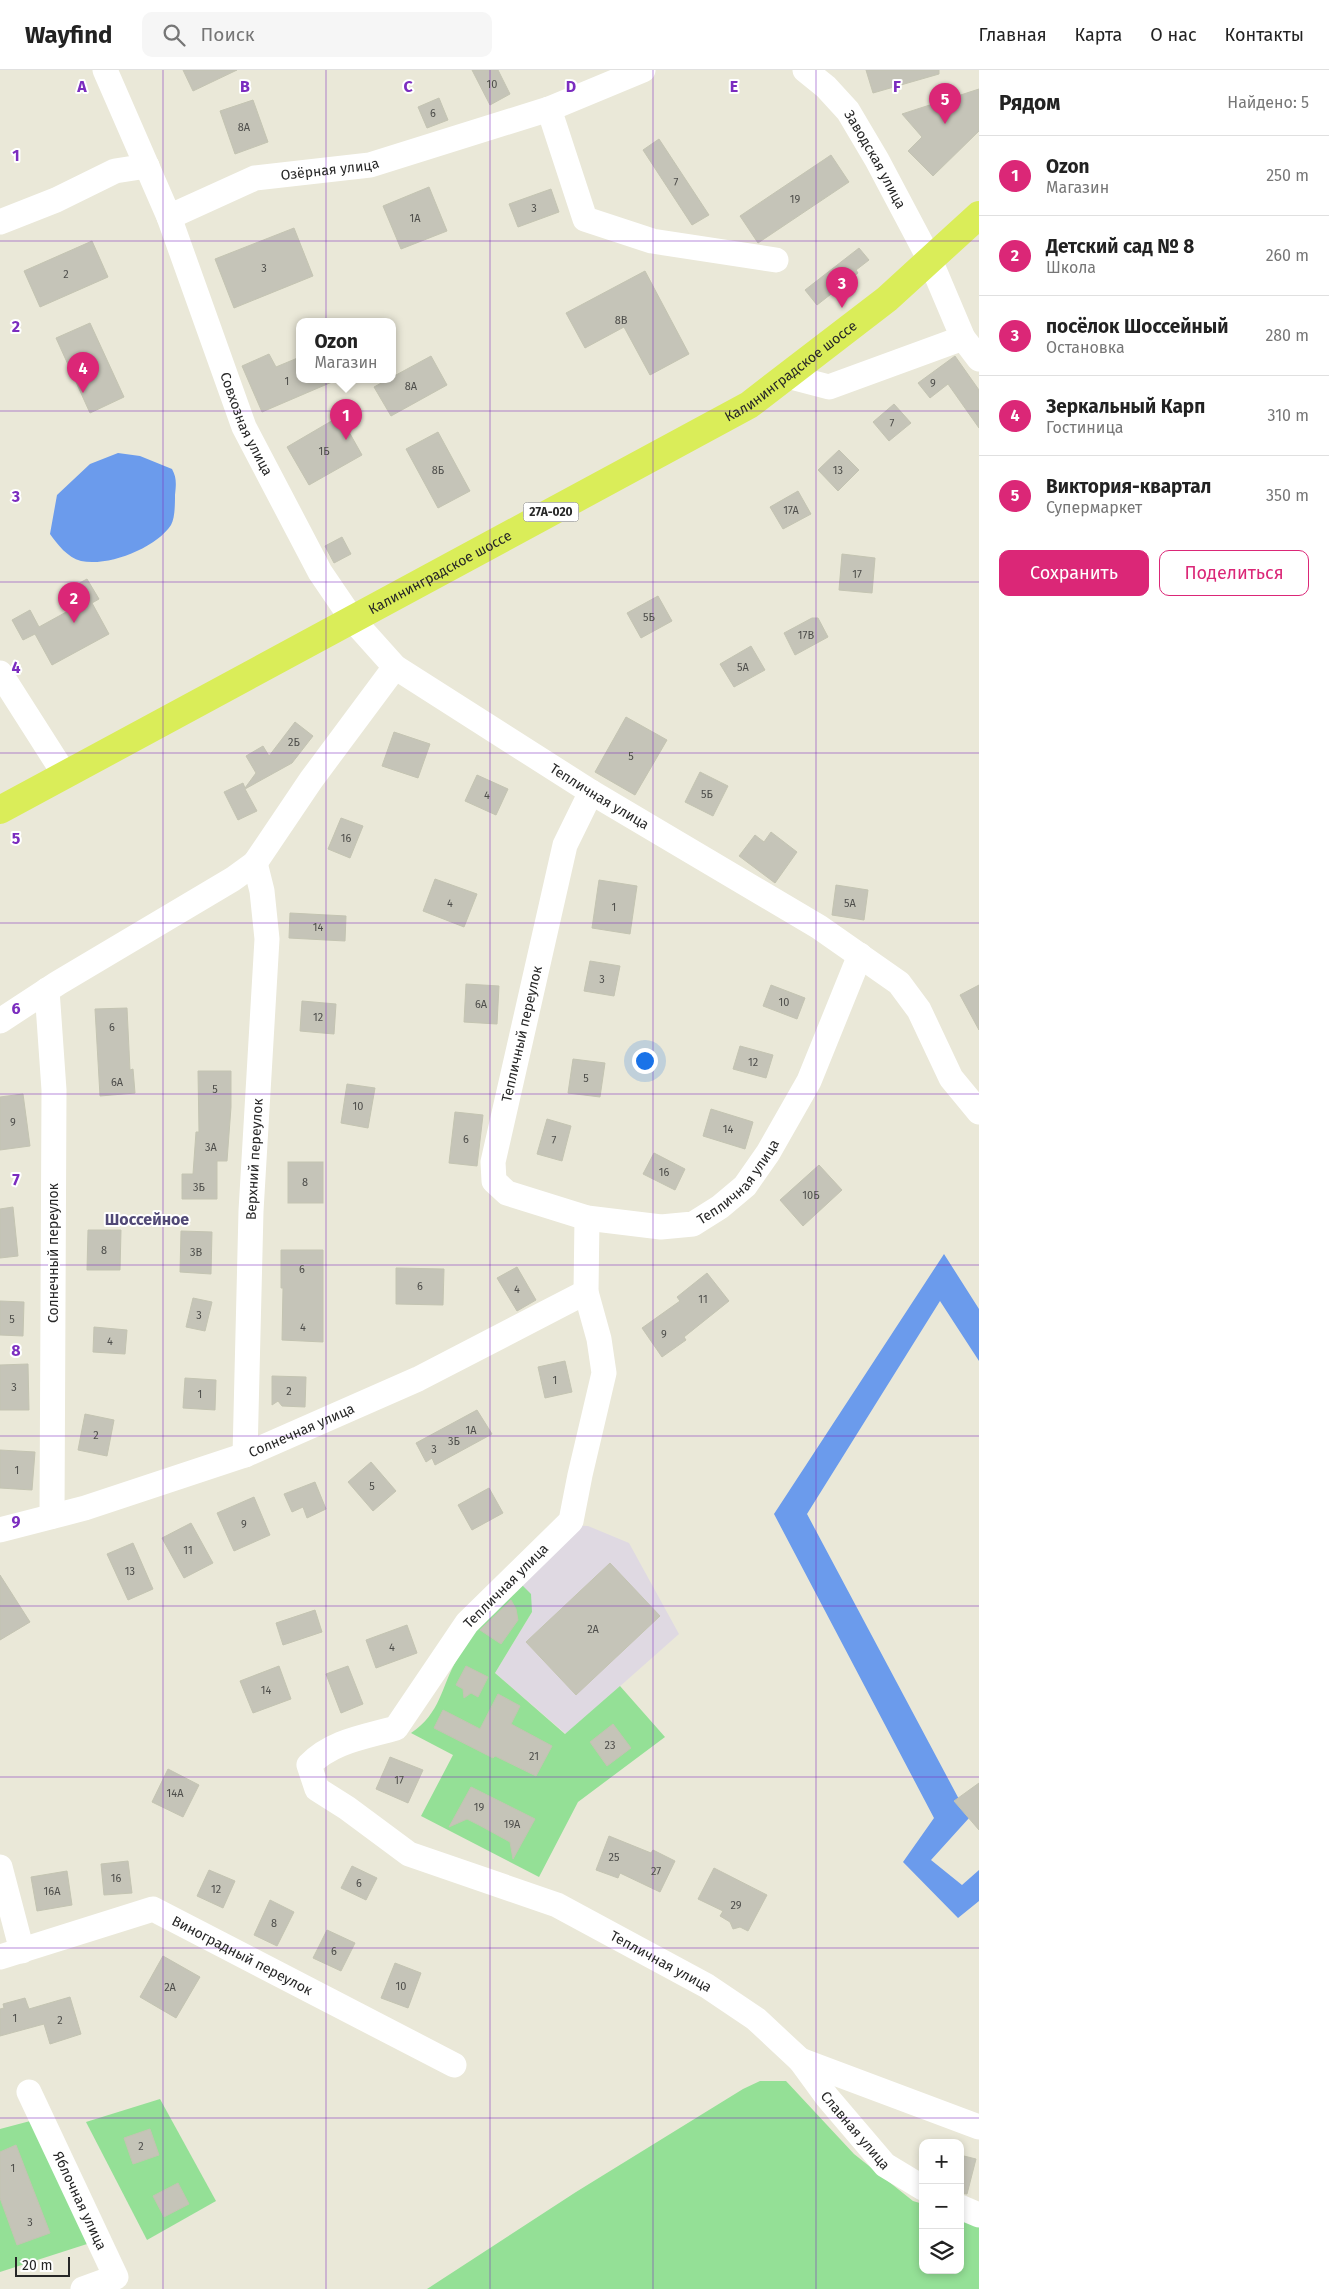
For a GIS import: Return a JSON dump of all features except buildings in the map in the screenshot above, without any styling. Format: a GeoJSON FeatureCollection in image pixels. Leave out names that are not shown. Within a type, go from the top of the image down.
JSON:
{"type":"FeatureCollection","features":[{"type":"Feature","properties":{"kind":"main road","name":"Калининградское шоссе"},"geometry":{"type":"LineString","coordinates":[[0,810],[749,405],[887,299],[979,215]]}},
{"type":"Feature","properties":{"kind":"street"},"geometry":{"type":"LineString","coordinates":[[105,70],[169,217]]}},
{"type":"Feature","properties":{"kind":"street","name":"Озёрная улица"},"geometry":{"type":"LineString","coordinates":[[169,217],[255,178],[370,165],[549,109],[643,70]]}},
{"type":"Feature","properties":{"kind":"street","name":"Заводская улица"},"geometry":{"type":"LineString","coordinates":[[805,70],[826,87],[848,111],[877,160],[930,260],[963,338],[979,359]]}},
{"type":"Feature","properties":{"kind":"street"},"geometry":{"type":"LineString","coordinates":[[549,109],[585,220],[652,241],[776,260]]}},
{"type":"Feature","properties":{"kind":"street"},"geometry":{"type":"LineString","coordinates":[[0,222],[56,200],[115,171],[147,166]]}},
{"type":"Feature","properties":{"kind":"street","name":"Совхозная улица"},"geometry":{"type":"LineString","coordinates":[[169,217],[244,428],[320,572],[352,619]]}},
{"type":"Feature","properties":{"kind":"street"},"geometry":{"type":"LineString","coordinates":[[787,376],[829,387],[963,338]]}},
{"type":"Feature","properties":{"kind":"street","name":"Тепличная улица"},"geometry":{"type":"LineString","coordinates":[[352,619],[395,667],[591,792],[819,927],[899,982],[919,1010],[951,1078],[979,1112]]}},
{"type":"Feature","properties":{"kind":"street"},"geometry":{"type":"LineString","coordinates":[[0,1021],[47,990],[233,879],[255,863],[311,780],[357,721],[395,667]]}},
{"type":"Feature","properties":{"kind":"street"},"geometry":{"type":"LineString","coordinates":[[0,673],[65,775]]}},
{"type":"Feature","properties":{"kind":"street","name":"Тепличный переулок"},"geometry":{"type":"LineString","coordinates":[[587,1218],[507,1193],[494,1181],[493,1162],[565,845],[591,792]]}},
{"type":"Feature","properties":{"kind":"street","name":"Верхний переулок"},"geometry":{"type":"LineString","coordinates":[[245,1455],[251,1211],[267,939],[262,891],[255,863]]}},
{"type":"Feature","properties":{"kind":"street","name":"Тепличная улица"},"geometry":{"type":"LineString","coordinates":[[800,2060],[756,2019],[707,1986],[557,1905],[409,1854],[317,1789],[309,1765],[322,1752],[340,1744],[396,1728],[467,1623],[571,1521],[604,1373],[599,1338],[586,1292],[587,1218],[661,1227],[694,1224],[720,1207],[744,1186],[768,1153],[809,1081],[860,955]]}},
{"type":"Feature","properties":{"kind":"street","name":"Солнечный переулок"},"geometry":{"type":"LineString","coordinates":[[47,990],[54,1090],[52,1516]]}},
{"type":"Feature","properties":{"kind":"street","name":"Солнечная улица"},"geometry":{"type":"LineString","coordinates":[[0,1530],[85,1508],[245,1455],[418,1379],[586,1292]]}},
{"type":"Feature","properties":{"kind":"street"},"geometry":{"type":"LineString","coordinates":[[0,1867],[11,1954]]}},
{"type":"Feature","properties":{"kind":"street","name":"Виноградный переулок"},"geometry":{"type":"LineString","coordinates":[[11,1954],[153,1909],[454,2066]]}},
{"type":"Feature","properties":{"kind":"street"},"geometry":{"type":"LineString","coordinates":[[800,2060],[979,2127]]}},
{"type":"Feature","properties":{"kind":"street","name":"Славная улица"},"geometry":{"type":"LineString","coordinates":[[800,2060],[827,2097],[885,2165],[919,2186]]}},
{"type":"Feature","properties":{"kind":"street","name":"Яблочная улица"},"geometry":{"type":"LineString","coordinates":[[29,2092],[116,2277],[83,2289]]}},
{"type":"Feature","properties":{"kind":"street"},"geometry":{"type":"LineString","coordinates":[[964,2209],[979,2215]]}},
{"type":"Feature","properties":{"kind":"shaded area"},"geometry":{"type":"Polygon","coordinates":[[[567,1525],[588,1526],[629,1543],[679,1634],[566,1734],[495,1673],[532,1612],[513,1576],[567,1525]]]}},
{"type":"Feature","properties":{"kind":"green space"},"geometry":{"type":"Polygon","coordinates":[[[513,1576],[531,1594],[532,1612],[495,1673],[565,1734],[620,1686],[665,1737],[578,1802],[539,1877],[421,1816],[453,1755],[411,1733],[429,1717],[435,1708],[457,1659],[513,1576]]]}},
{"type":"Feature","properties":{"kind":"green space"},"geometry":{"type":"Polygon","coordinates":[[[760,2081],[786,2081],[854,2154],[913,2201],[919,2203],[919,2274],[964,2274],[964,2216],[979,2220],[979,2289],[427,2289],[576,2192],[743,2089],[760,2081]]]}},
{"type":"Feature","properties":{"kind":"green space"},"geometry":{"type":"Polygon","coordinates":[[[160,2099],[216,2201],[147,2240],[86,2122],[160,2099]]]}},
{"type":"Feature","properties":{"kind":"green space"},"geometry":{"type":"Polygon","coordinates":[[[34,2120],[87,2244],[0,2272],[0,2129],[34,2120]]]}},
{"type":"Feature","properties":{"kind":"water"},"geometry":{"type":"Polygon","coordinates":[[[118,453],[140,456],[172,469],[176,485],[171,525],[154,541],[130,554],[104,561],[81,561],[67,554],[50,534],[57,495],[90,464],[118,453]]]}},
{"type":"Feature","properties":{"kind":"water"},"geometry":{"type":"Polygon","coordinates":[[[944,1254],[979,1309],[979,1361],[940,1301],[807,1514],[969,1818],[931,1860],[962,1885],[979,1870],[979,1901],[958,1918],[903,1862],[934,1818],[774,1514],[944,1254]]]}},
{"type":"Feature","properties":{"kind":"place","name":"Виктория-квартал"},"geometry":{"type":"Point","coordinates":[945,124]}},
{"type":"Feature","properties":{"kind":"place","name":"посёлок Шоссейный"},"geometry":{"type":"Point","coordinates":[842,308]}},
{"type":"Feature","properties":{"kind":"place","name":"Зеркальный Карп"},"geometry":{"type":"Point","coordinates":[83,393]}},
{"type":"Feature","properties":{"kind":"place","name":"Ozon"},"geometry":{"type":"Point","coordinates":[346,440]}},
{"type":"Feature","properties":{"kind":"place","name":"Детский сад № 8"},"geometry":{"type":"Point","coordinates":[74,623]}},
{"type":"Feature","properties":{"kind":"district","name":"Шоссейное"},"geometry":{"type":"Point","coordinates":[147,1219]}}]}
